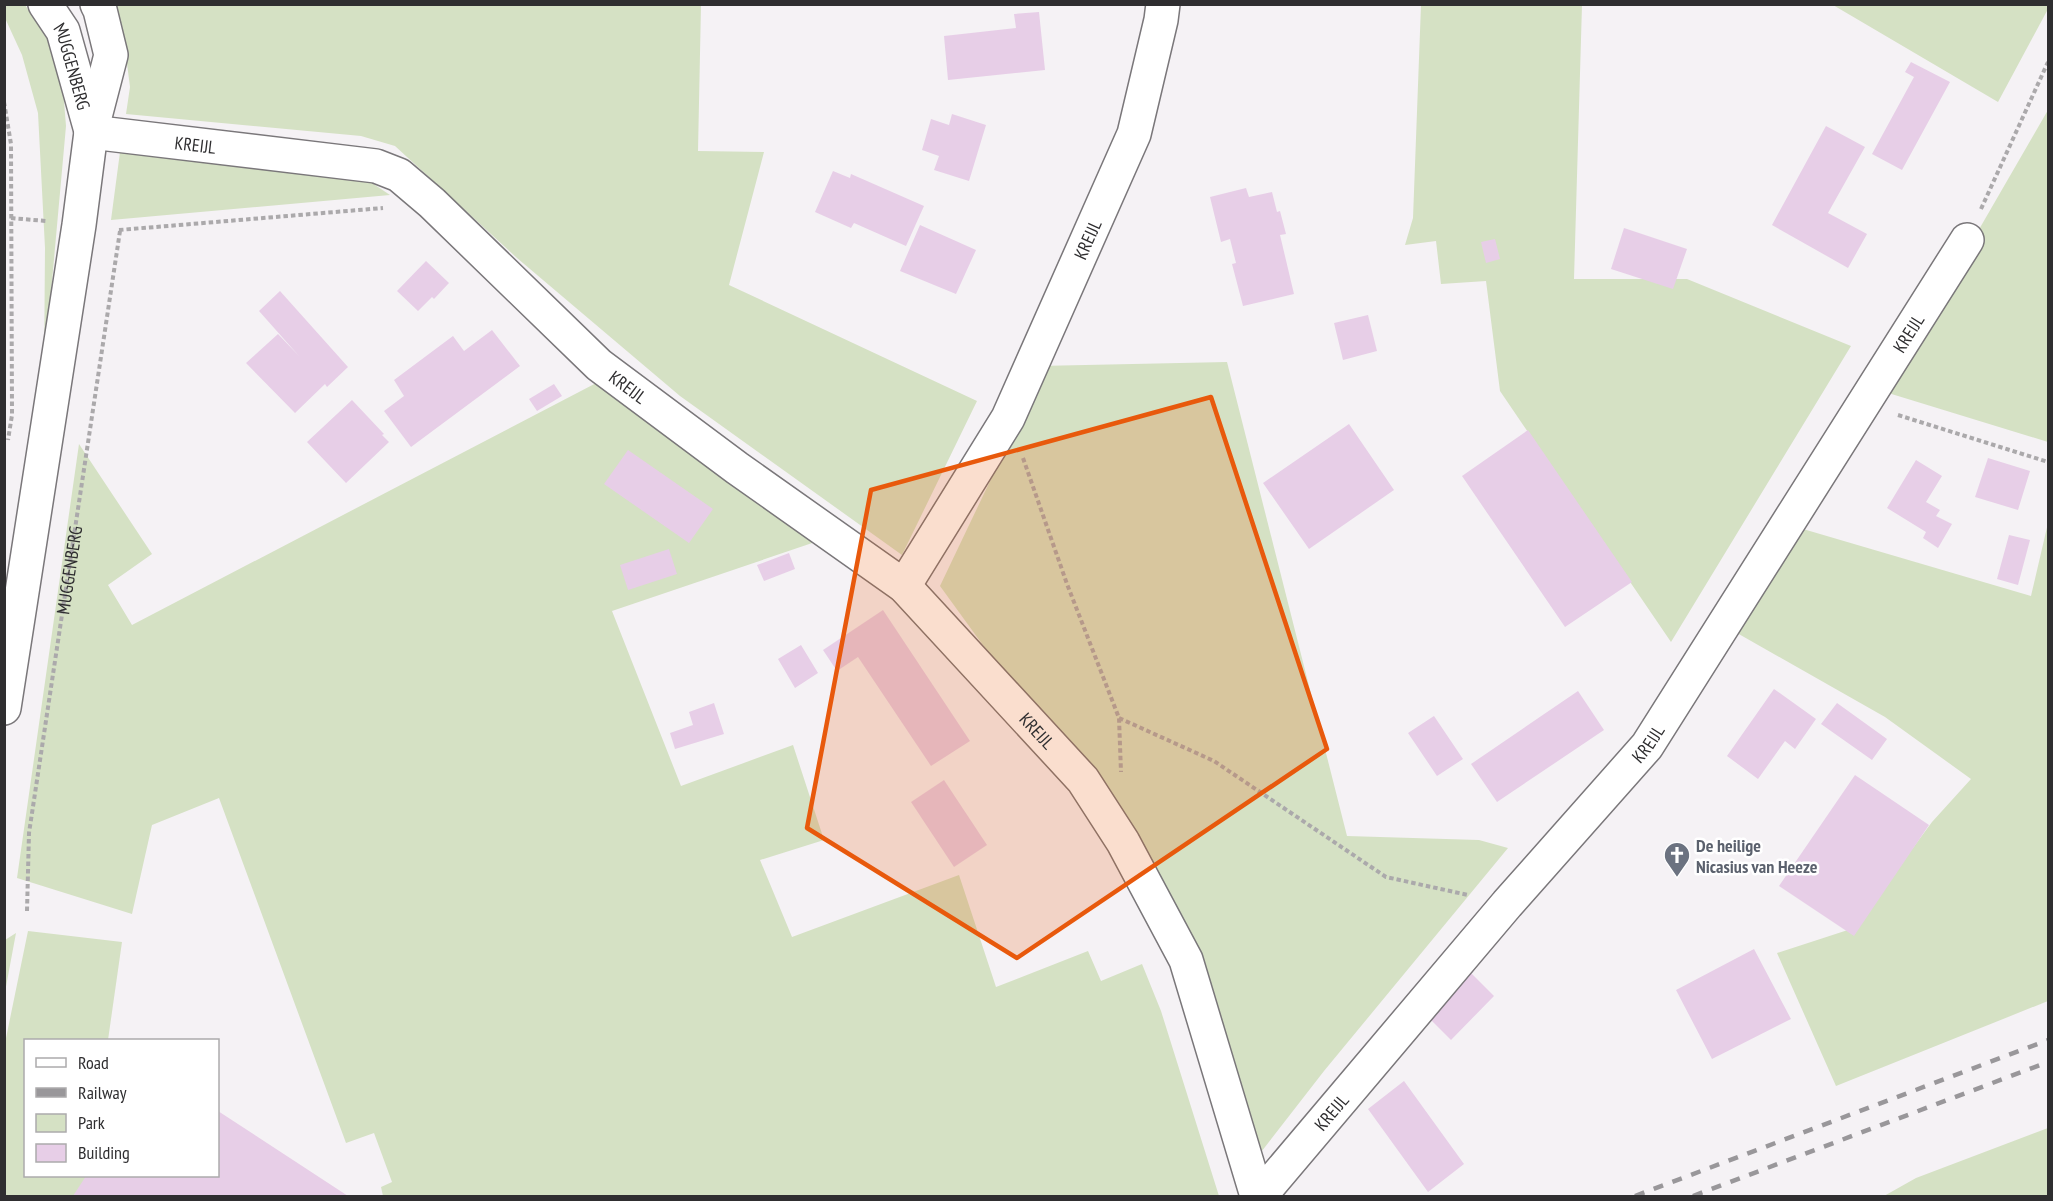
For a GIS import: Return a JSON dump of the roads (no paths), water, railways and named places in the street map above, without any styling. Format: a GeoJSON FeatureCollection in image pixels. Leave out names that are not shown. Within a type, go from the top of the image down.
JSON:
{"type":"FeatureCollection","features":[{"type":"Feature","properties":{"kind":"street","name":"MUGGENBERG"},"geometry":{"type":"LineString","coordinates":[[45,4],[63,32],[91,132]]}},
{"type":"Feature","properties":{"kind":"street","name":"MUGGENBERG"},"geometry":{"type":"LineString","coordinates":[[4,708],[79,225],[91,132],[111,56],[97,4]]}},
{"type":"Feature","properties":{"kind":"street","name":"KREIJL"},"geometry":{"type":"LineString","coordinates":[[904,586],[1008,418],[1134,134],[1163,4]]}},
{"type":"Feature","properties":{"kind":"street","name":"KREIJL"},"geometry":{"type":"LineString","coordinates":[[91,132],[376,166],[399,175],[432,203],[599,365],[737,468],[904,586],[1083,780],[1123,843],[1186,960],[1258,1197]]}},
{"type":"Feature","properties":{"kind":"street","name":"KREIJL"},"geometry":{"type":"LineString","coordinates":[[1258,1197],[1507,904],[1647,746],[1967,240]]}},
{"type":"Feature","properties":{"kind":"railway"},"geometry":{"type":"LineString","coordinates":[[1635,1196],[2048,1040]]}},
{"type":"Feature","properties":{"kind":"railway"},"geometry":{"type":"LineString","coordinates":[[1693,1196],[2048,1062]]}},
{"type":"Feature","properties":{"kind":"place","name":"De heilige Nicasius van Heeze"},"geometry":{"type":"Point","coordinates":[1677,878]}}]}
